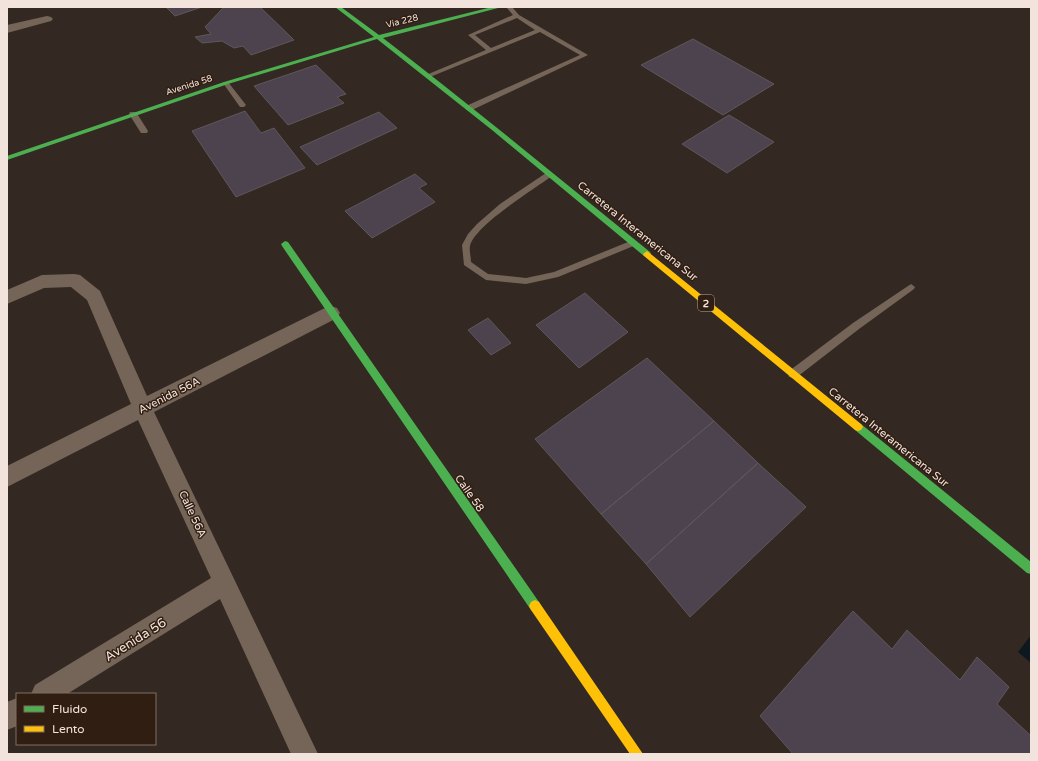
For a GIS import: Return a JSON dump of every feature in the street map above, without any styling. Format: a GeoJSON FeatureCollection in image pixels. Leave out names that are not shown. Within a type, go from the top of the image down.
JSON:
{"type":"FeatureCollection","features":[{"type":"Feature","properties":{"kind":"main road","name":"Carretera Interamericana Sur"},"geometry":{"type":"LineString","coordinates":[[338,7],[468,108],[1031,569]]}},
{"type":"Feature","properties":{"kind":"main road","name":"Vía 228"},"geometry":{"type":"LineString","coordinates":[[379,38],[499,7]]}},
{"type":"Feature","properties":{"kind":"main road","name":"Avenida 58"},"geometry":{"type":"LineString","coordinates":[[7,158],[226,83],[379,38]]}},
{"type":"Feature","properties":{"kind":"main road","name":"Calle 58"},"geometry":{"type":"LineString","coordinates":[[285,244],[331,313],[637,754]]}},
{"type":"Feature","properties":{"kind":"street"},"geometry":{"type":"LineString","coordinates":[[7,29],[47,19]]}},
{"type":"Feature","properties":{"kind":"street","name":"Calle 56A"},"geometry":{"type":"LineString","coordinates":[[7,297],[42,282],[74,280],[94,296],[143,409],[305,754]]}},
{"type":"Feature","properties":{"kind":"street","name":"Avenida 56A"},"geometry":{"type":"LineString","coordinates":[[7,476],[143,409],[331,313]]}},
{"type":"Feature","properties":{"kind":"street","name":"Avenida 56"},"geometry":{"type":"LineString","coordinates":[[46,693],[225,583]]}},
{"type":"Feature","properties":{"kind":"street"},"geometry":{"type":"LineString","coordinates":[[7,717],[16,712]]}},
{"type":"Feature","properties":{"kind":"lane"},"geometry":{"type":"LineString","coordinates":[[468,108],[585,55],[517,16],[508,7]]}},
{"type":"Feature","properties":{"kind":"lane"},"geometry":{"type":"LineString","coordinates":[[491,51],[471,35],[517,16]]}},
{"type":"Feature","properties":{"kind":"lane"},"geometry":{"type":"LineString","coordinates":[[428,76],[540,30]]}},
{"type":"Feature","properties":{"kind":"lane"},"geometry":{"type":"LineString","coordinates":[[226,83],[242,105]]}},
{"type":"Feature","properties":{"kind":"lane"},"geometry":{"type":"LineString","coordinates":[[133,114],[144,131]]}},
{"type":"Feature","properties":{"kind":"lane"},"geometry":{"type":"LineString","coordinates":[[549,174],[505,205],[477,229],[466,245],[468,263],[486,277],[526,281],[555,276],[633,243]]}},
{"type":"Feature","properties":{"kind":"lane"},"geometry":{"type":"LineString","coordinates":[[793,374],[856,326],[911,287]]}},
{"type":"Feature","properties":{"kind":"shaded area"},"geometry":{"type":"Polygon","coordinates":[[[1031,635],[1031,663],[1018,652],[1031,635]]]}},
{"type":"Feature","properties":{"kind":"building"},"geometry":{"type":"Polygon","coordinates":[[[166,7],[202,7],[175,16],[166,7]]]}},
{"type":"Feature","properties":{"kind":"building"},"geometry":{"type":"Polygon","coordinates":[[[224,7],[260,7],[294,40],[251,55],[243,46],[234,48],[222,41],[202,43],[195,37],[211,34],[205,27],[224,7]]]}},
{"type":"Feature","properties":{"kind":"building"},"geometry":{"type":"Polygon","coordinates":[[[693,39],[774,84],[723,115],[641,65],[693,39]]]}},
{"type":"Feature","properties":{"kind":"building"},"geometry":{"type":"Polygon","coordinates":[[[316,65],[346,94],[337,97],[344,103],[288,125],[254,86],[316,65]]]}},
{"type":"Feature","properties":{"kind":"building"},"geometry":{"type":"Polygon","coordinates":[[[245,111],[261,133],[274,128],[305,168],[236,197],[192,131],[245,111]]]}},
{"type":"Feature","properties":{"kind":"building"},"geometry":{"type":"Polygon","coordinates":[[[379,112],[397,128],[317,165],[300,147],[379,112]]]}},
{"type":"Feature","properties":{"kind":"building"},"geometry":{"type":"Polygon","coordinates":[[[729,115],[774,142],[727,173],[682,144],[729,115]]]}},
{"type":"Feature","properties":{"kind":"building"},"geometry":{"type":"Polygon","coordinates":[[[415,174],[427,184],[419,188],[435,202],[372,238],[345,211],[415,174]]]}},
{"type":"Feature","properties":{"kind":"building"},"geometry":{"type":"Polygon","coordinates":[[[585,293],[628,332],[579,368],[536,325],[585,293]]]}},
{"type":"Feature","properties":{"kind":"building"},"geometry":{"type":"Polygon","coordinates":[[[488,318],[511,343],[491,355],[468,330],[488,318]]]}},
{"type":"Feature","properties":{"kind":"building"},"geometry":{"type":"Polygon","coordinates":[[[647,358],[714,421],[601,514],[535,439],[647,358]]]}},
{"type":"Feature","properties":{"kind":"building"},"geometry":{"type":"Polygon","coordinates":[[[714,421],[758,463],[646,564],[601,514],[714,421]]]}},
{"type":"Feature","properties":{"kind":"building"},"geometry":{"type":"Polygon","coordinates":[[[758,463],[806,507],[690,617],[646,564],[758,463]]]}},
{"type":"Feature","properties":{"kind":"building"},"geometry":{"type":"Polygon","coordinates":[[[853,611],[892,649],[907,630],[960,680],[977,657],[1009,687],[997,704],[1031,736],[1031,754],[793,754],[760,716],[853,611]]]}},
{"type":"Feature","properties":{"kind":"traffic: fast"},"geometry":{"type":"LineString","coordinates":[[338,7],[455,97],[647,254]]}},
{"type":"Feature","properties":{"kind":"traffic: fast"},"geometry":{"type":"LineString","coordinates":[[7,158],[226,83],[379,37],[499,7]]}},
{"type":"Feature","properties":{"kind":"traffic: fast"},"geometry":{"type":"LineString","coordinates":[[285,244],[535,606]]}},
{"type":"Feature","properties":{"kind":"traffic: fast"},"geometry":{"type":"LineString","coordinates":[[858,427],[1031,569]]}},
{"type":"Feature","properties":{"kind":"traffic: slow"},"geometry":{"type":"LineString","coordinates":[[647,254],[858,427]]}},
{"type":"Feature","properties":{"kind":"traffic: slow"},"geometry":{"type":"LineString","coordinates":[[535,606],[637,754]]}}]}
